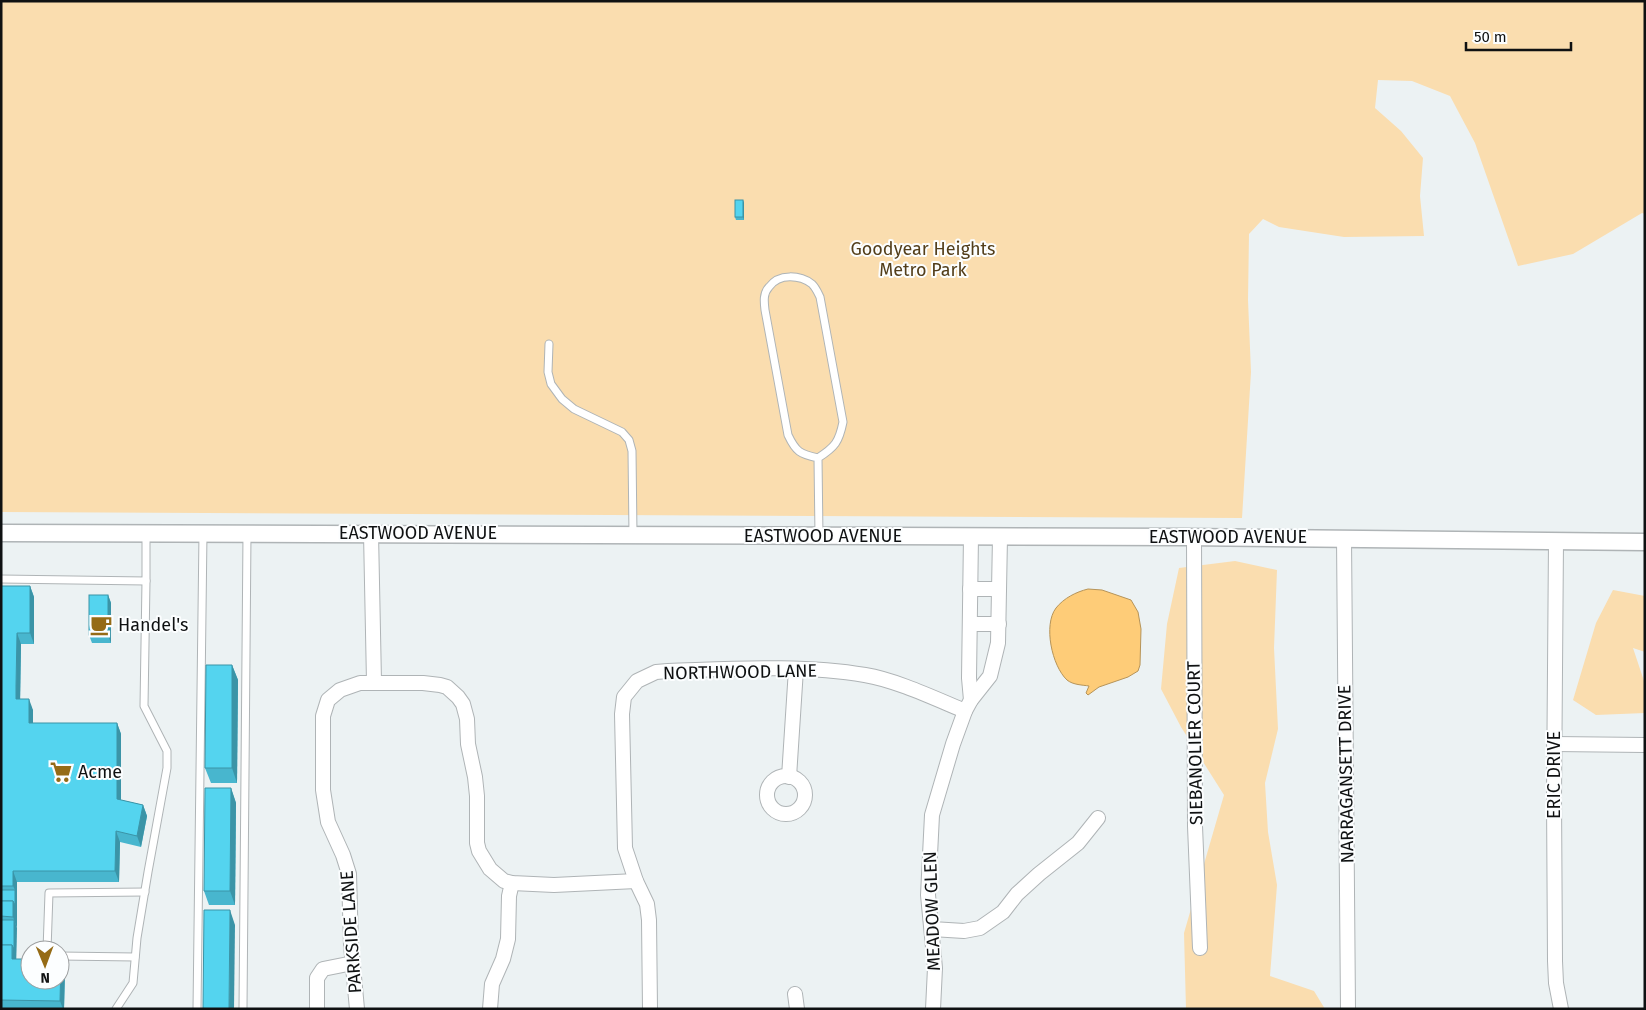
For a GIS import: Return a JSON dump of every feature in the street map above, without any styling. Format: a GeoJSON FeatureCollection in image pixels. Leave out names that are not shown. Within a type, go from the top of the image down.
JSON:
{"type":"FeatureCollection","features":[{"type":"Feature","properties":{"kind":"street","name":"EASTWOOD AVENUE"},"geometry":{"type":"LineString","coordinates":[[1,533],[1194,537],[1645,542]]}},
{"type":"Feature","properties":{"kind":"street"},"geometry":{"type":"LineString","coordinates":[[372,533],[374,682]]}},
{"type":"Feature","properties":{"kind":"street","name":"MEADOW GLEN"},"geometry":{"type":"LineString","coordinates":[[968,705],[971,536]]}},
{"type":"Feature","properties":{"kind":"street","name":"MEADOW GLEN"},"geometry":{"type":"LineString","coordinates":[[933,1009],[935,968],[928,895],[932,815],[953,744],[968,705],[990,676],[998,643],[1000,537]]}},
{"type":"Feature","properties":{"kind":"street","name":"SIEBANOLIER COURT"},"geometry":{"type":"LineString","coordinates":[[1194,537],[1195,826],[1200,948]]}},
{"type":"Feature","properties":{"kind":"street","name":"NARRAGANSETT DRIVE"},"geometry":{"type":"LineString","coordinates":[[1344,538],[1348,1009]]}},
{"type":"Feature","properties":{"kind":"street","name":"ERIC DRIVE"},"geometry":{"type":"LineString","coordinates":[[1556,541],[1554,744],[1555,961],[1556,983],[1561,1009]]}},
{"type":"Feature","properties":{"kind":"street"},"geometry":{"type":"LineString","coordinates":[[970,589],[999,589]]}},
{"type":"Feature","properties":{"kind":"street"},"geometry":{"type":"LineString","coordinates":[[970,624],[999,624]]}},
{"type":"Feature","properties":{"kind":"street"},"geometry":{"type":"LineString","coordinates":[[789,777],[796,669]]}},
{"type":"Feature","properties":{"kind":"street","name":"NORTHWOOD LANE"},"geometry":{"type":"LineString","coordinates":[[650,1009],[650,920],[647,904],[636,881],[625,848],[622,714],[624,697],[637,681],[656,672],[796,669],[866,675],[968,705]]}},
{"type":"Feature","properties":{"kind":"street","name":"PARKSIDE LANE"},"geometry":{"type":"LineString","coordinates":[[357,1009],[349,874],[343,855],[328,822],[323,790],[323,716],[328,700],[340,690],[353,684],[423,682],[440,684],[458,697],[463,704],[467,719],[468,744],[477,796],[477,843],[479,851],[496,876],[512,883]]}},
{"type":"Feature","properties":{"kind":"street"},"geometry":{"type":"LineString","coordinates":[[1554,744],[1645,745]]}},
{"type":"Feature","properties":{"kind":"street"},"geometry":{"type":"LineString","coordinates":[[932,929],[964,931],[980,928],[1003,912],[1017,894],[1078,843],[1098,818]]}},
{"type":"Feature","properties":{"kind":"street"},"geometry":{"type":"LineString","coordinates":[[490,1009],[492,984],[503,959],[508,940],[509,896],[512,883],[554,885],[636,881]]}},
{"type":"Feature","properties":{"kind":"street"},"geometry":{"type":"LineString","coordinates":[[317,1009],[317,978],[323,969],[353,963]]}},
{"type":"Feature","properties":{"kind":"street"},"geometry":{"type":"LineString","coordinates":[[795,994],[797,1009]]}},
{"type":"Feature","properties":{"kind":"lane"},"geometry":{"type":"LineString","coordinates":[[780,278],[803,278],[814,286],[820,297],[843,422],[840,438],[831,450],[818,458],[803,455],[794,447],[788,435],[764,310],[764,298],[768,287],[780,278]]}},
{"type":"Feature","properties":{"kind":"lane"},"geometry":{"type":"LineString","coordinates":[[549,344],[548,372],[551,384],[562,399],[574,409],[622,432],[629,440],[632,451],[632,534]]}},
{"type":"Feature","properties":{"kind":"lane"},"geometry":{"type":"LineString","coordinates":[[818,458],[819,536]]}},
{"type":"Feature","properties":{"kind":"lane"},"geometry":{"type":"LineString","coordinates":[[116,1009],[133,983],[145,892],[168,768],[167,751],[144,706],[146,533]]}},
{"type":"Feature","properties":{"kind":"lane"},"geometry":{"type":"LineString","coordinates":[[198,1009],[203,533]]}},
{"type":"Feature","properties":{"kind":"lane"},"geometry":{"type":"LineString","coordinates":[[243,1009],[247,533]]}},
{"type":"Feature","properties":{"kind":"lane"},"geometry":{"type":"LineString","coordinates":[[1,579],[146,581]]}},
{"type":"Feature","properties":{"kind":"lane"},"geometry":{"type":"LineString","coordinates":[[47,940],[49,893],[145,892]]}},
{"type":"Feature","properties":{"kind":"lane"},"geometry":{"type":"LineString","coordinates":[[70,956],[136,957]]}},
{"type":"Feature","properties":{"kind":"green space","name":"Goodyear Heights Metro Park"},"geometry":{"type":"Polygon","coordinates":[[[1,1],[1645,1],[1645,214],[1642,213],[1573,254],[1518,266],[1475,143],[1450,96],[1412,81],[1378,80],[1375,108],[1401,131],[1423,158],[1420,196],[1424,236],[1344,237],[1279,227],[1263,219],[1249,234],[1248,300],[1251,372],[1242,518],[1,512],[1,1]]]}},
{"type":"Feature","properties":{"kind":"green space"},"geometry":{"type":"Polygon","coordinates":[[[1235,561],[1277,570],[1274,648],[1278,729],[1265,783],[1268,832],[1277,885],[1270,976],[1314,991],[1325,1009],[1186,1009],[1184,933],[1224,795],[1181,727],[1161,689],[1167,624],[1179,568],[1235,561]]]}},
{"type":"Feature","properties":{"kind":"green space"},"geometry":{"type":"Polygon","coordinates":[[[1613,590],[1645,596],[1645,652],[1633,648],[1645,684],[1645,713],[1596,715],[1573,700],[1596,623],[1613,590]]]}},
{"type":"Feature","properties":{"kind":"shaded area"},"geometry":{"type":"Polygon","coordinates":[[[1088,589],[1102,590],[1131,600],[1138,612],[1141,629],[1140,665],[1138,671],[1128,677],[1099,687],[1088,695],[1086,693],[1089,686],[1072,683],[1067,680],[1057,665],[1051,645],[1050,624],[1052,615],[1063,601],[1088,589]]]}},
{"type":"Feature","properties":{"kind":"building"},"geometry":{"type":"Polygon","coordinates":[[[735,200],[743,200],[743,217],[735,217],[735,200]]]}},
{"type":"Feature","properties":{"kind":"building","name":"Acme"},"geometry":{"type":"Polygon","coordinates":[[[1,586],[30,586],[30,633],[17,633],[16,686],[16,699],[29,699],[29,723],[117,723],[117,799],[143,805],[137,836],[116,831],[115,871],[13,871],[13,886],[1,886],[1,586]]]}},
{"type":"Feature","properties":{"kind":"building"},"geometry":{"type":"Polygon","coordinates":[[[89,595],[108,595],[108,635],[89,635],[89,595]]]}},
{"type":"Feature","properties":{"kind":"building"},"geometry":{"type":"Polygon","coordinates":[[[206,665],[232,665],[232,768],[205,768],[206,665]]]}},
{"type":"Feature","properties":{"kind":"building"},"geometry":{"type":"Polygon","coordinates":[[[205,788],[231,788],[230,891],[204,891],[205,788]]]}},
{"type":"Feature","properties":{"kind":"building"},"geometry":{"type":"Polygon","coordinates":[[[1,890],[15,890],[15,905],[13,901],[1,901],[1,890]]]}},
{"type":"Feature","properties":{"kind":"building"},"geometry":{"type":"Polygon","coordinates":[[[1,901],[13,901],[13,917],[1,916],[1,901]]]}},
{"type":"Feature","properties":{"kind":"building"},"geometry":{"type":"Polygon","coordinates":[[[204,910],[230,910],[229,1009],[203,1009],[204,910]]]}},
{"type":"Feature","properties":{"kind":"building"},"geometry":{"type":"Polygon","coordinates":[[[1,920],[14,920],[14,949],[12,945],[1,945],[1,920]]]}},
{"type":"Feature","properties":{"kind":"building"},"geometry":{"type":"Polygon","coordinates":[[[1,945],[12,945],[12,959],[20,959],[20,990],[60,990],[60,1001],[1,1000],[1,945]]]}},
{"type":"Feature","properties":{"kind":"place","name":"Handel's"},"geometry":{"type":"Point","coordinates":[101,625]}},
{"type":"Feature","properties":{"kind":"place","name":"Acme"},"geometry":{"type":"Point","coordinates":[61,772]}}]}
